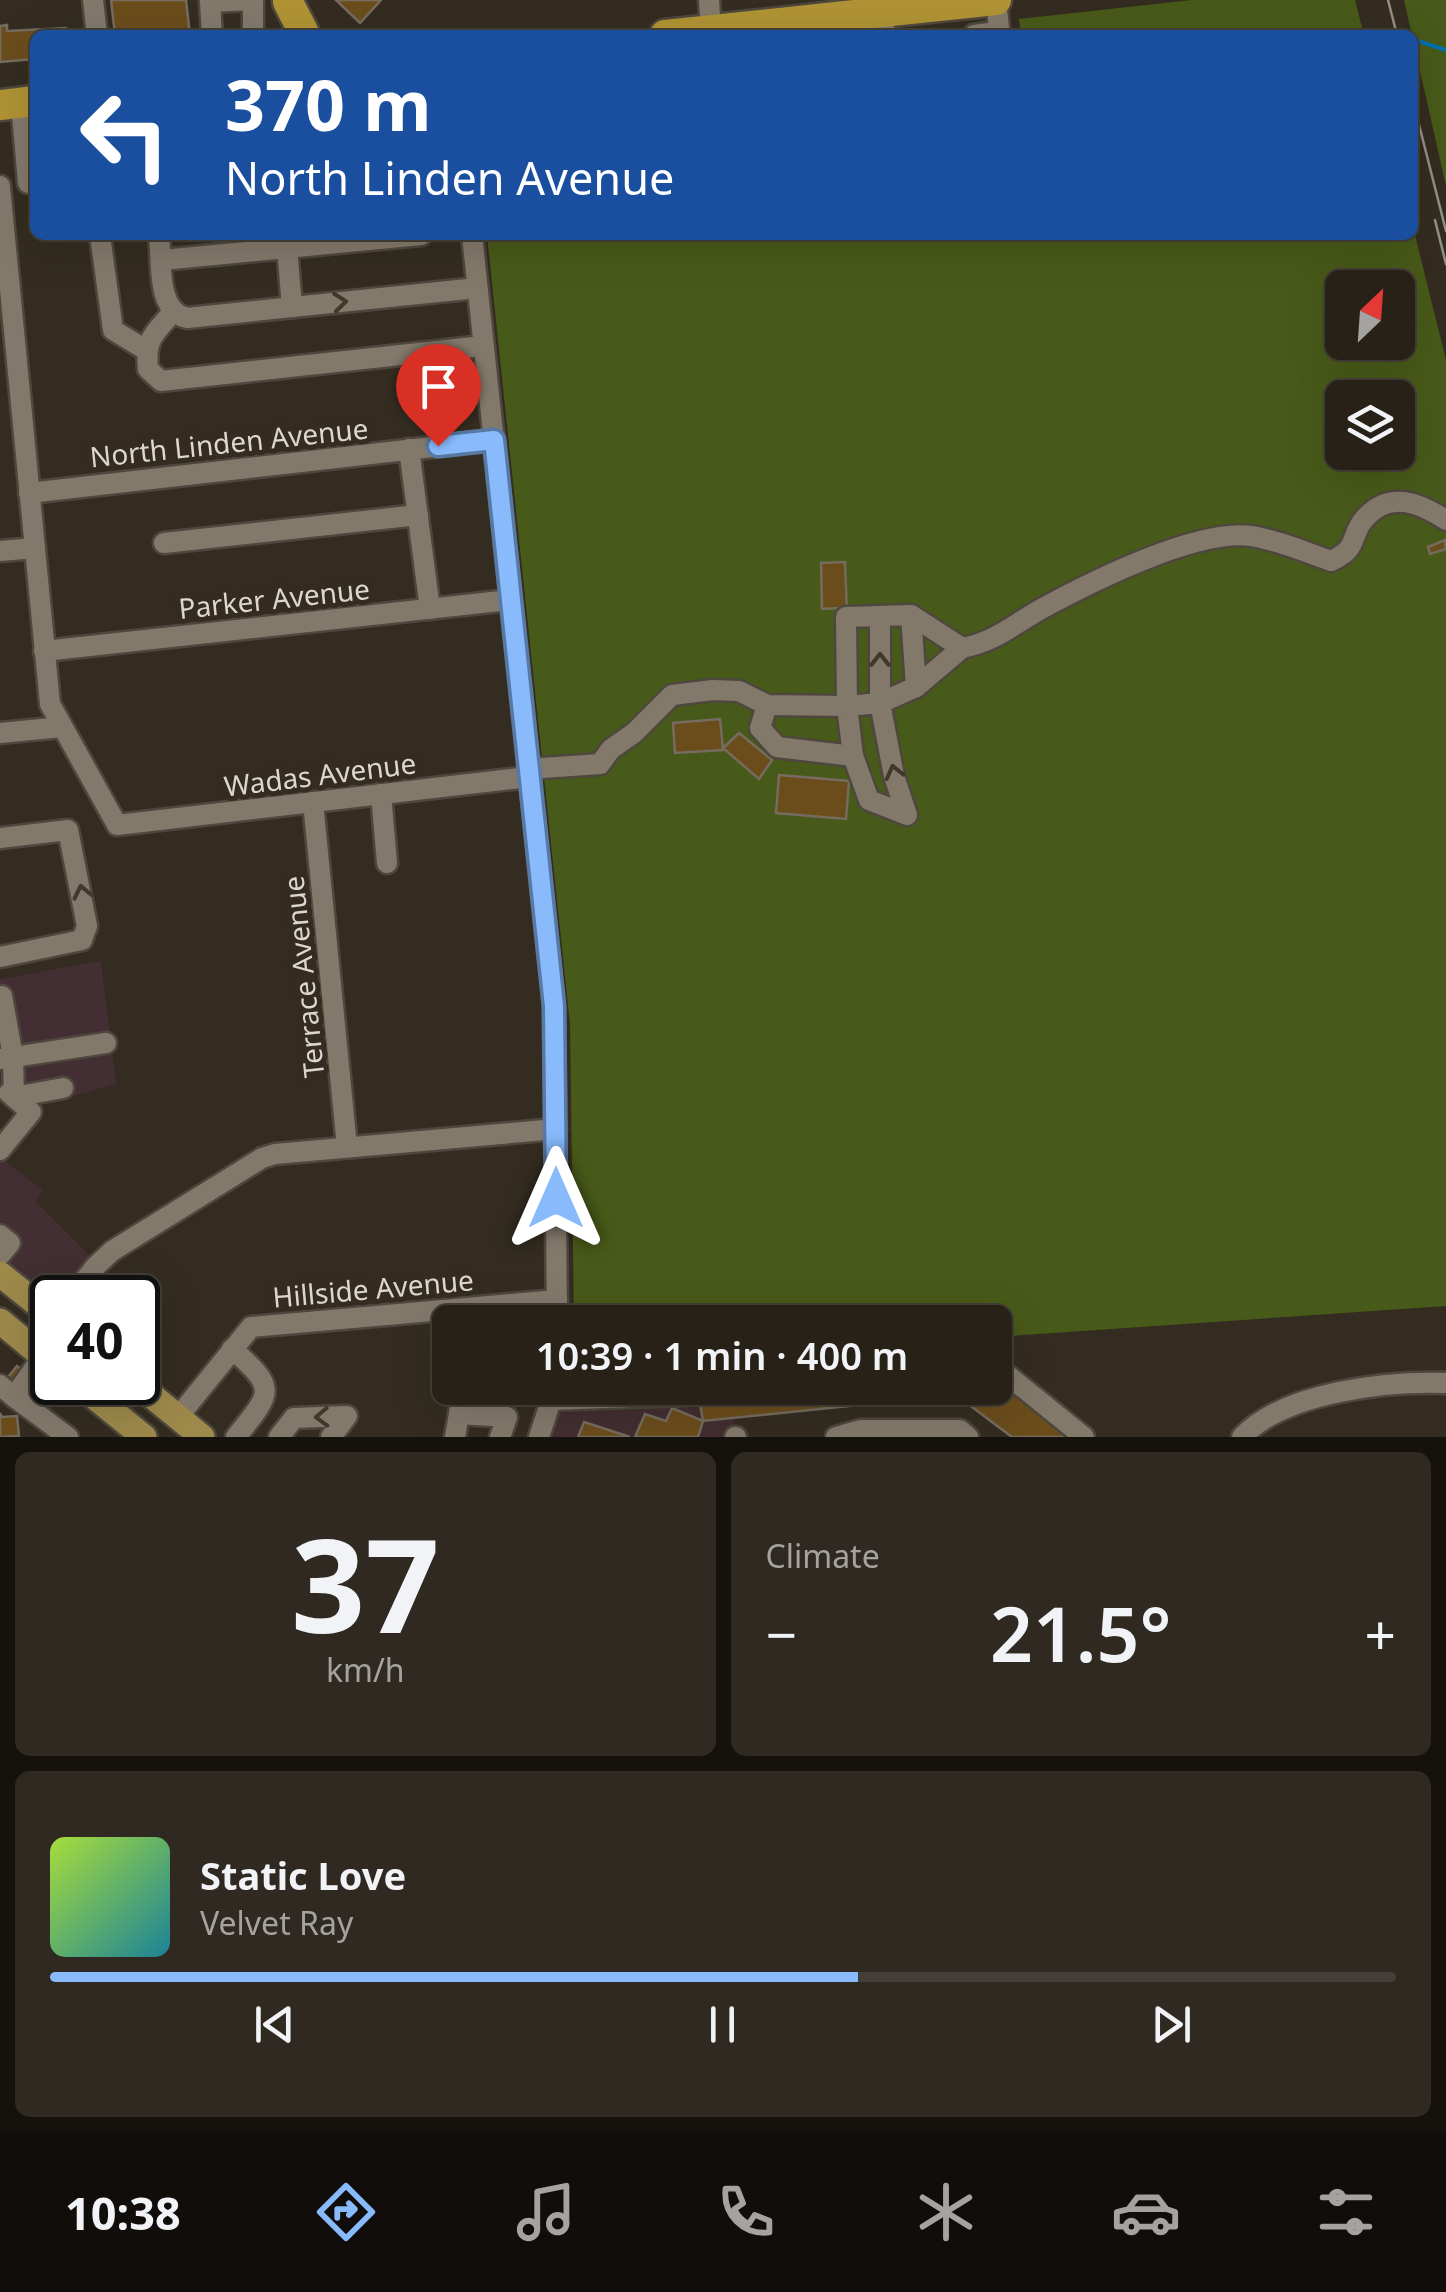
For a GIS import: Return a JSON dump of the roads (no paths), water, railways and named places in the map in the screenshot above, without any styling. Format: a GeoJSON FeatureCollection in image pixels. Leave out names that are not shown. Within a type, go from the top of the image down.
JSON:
{"type":"FeatureCollection","features":[{"type":"Feature","properties":{"kind":"highway"},"geometry":{"type":"LineString","coordinates":[[735,30],[883,24],[996,0]]}},
{"type":"Feature","properties":{"kind":"highway"},"geometry":{"type":"LineString","coordinates":[[288,1],[302,30]]}},
{"type":"Feature","properties":{"kind":"main road"},"geometry":{"type":"LineString","coordinates":[[0,1274],[30,1300]]}},
{"type":"Feature","properties":{"kind":"main road"},"geometry":{"type":"LineString","coordinates":[[0,1322],[30,1346]]}},
{"type":"Feature","properties":{"kind":"main road"},"geometry":{"type":"LineString","coordinates":[[160,1403],[202,1437]]}},
{"type":"Feature","properties":{"kind":"main road"},"geometry":{"type":"LineString","coordinates":[[104,1405],[144,1437]]}},
{"type":"Feature","properties":{"kind":"street"},"geometry":{"type":"LineString","coordinates":[[93,0],[96,30]]}},
{"type":"Feature","properties":{"kind":"street"},"geometry":{"type":"LineString","coordinates":[[212,30],[210,2],[253,0],[253,30]]}},
{"type":"Feature","properties":{"kind":"street"},"geometry":{"type":"LineString","coordinates":[[709,0],[710,30]]}},
{"type":"Feature","properties":{"kind":"street"},"geometry":{"type":"LineString","coordinates":[[996,0],[998,30]]}},
{"type":"Feature","properties":{"kind":"street"},"geometry":{"type":"LineString","coordinates":[[288,1],[288,30]]}},
{"type":"Feature","properties":{"kind":"street"},"geometry":{"type":"LineString","coordinates":[[19,103],[30,183]]}},
{"type":"Feature","properties":{"kind":"street"},"geometry":{"type":"LineString","coordinates":[[0,188],[50,704],[62,727],[0,733]]}},
{"type":"Feature","properties":{"kind":"street"},"geometry":{"type":"LineString","coordinates":[[101,240],[113,330],[146,350]]}},
{"type":"Feature","properties":{"kind":"street"},"geometry":{"type":"LineString","coordinates":[[159,240],[167,303],[174,313],[188,318],[477,288]]}},
{"type":"Feature","properties":{"kind":"street"},"geometry":{"type":"LineString","coordinates":[[162,260],[221,244],[314,240]]}},
{"type":"Feature","properties":{"kind":"street"},"geometry":{"type":"LineString","coordinates":[[472,240],[554,1006],[556,1305]]}},
{"type":"Feature","properties":{"kind":"street"},"geometry":{"type":"LineString","coordinates":[[286,241],[292,307]]}},
{"type":"Feature","properties":{"kind":"street"},"geometry":{"type":"LineString","coordinates":[[174,313],[148,341],[146,350],[148,369],[161,381],[484,346]]}},
{"type":"Feature","properties":{"kind":"street","name":"North Linden Avenue"},"geometry":{"type":"LineString","coordinates":[[29,492],[494,440]]}},
{"type":"Feature","properties":{"kind":"street"},"geometry":{"type":"LineString","coordinates":[[409,449],[430,609]]}},
{"type":"Feature","properties":{"kind":"street"},"geometry":{"type":"LineString","coordinates":[[880,616],[880,703],[894,776],[907,815],[869,800],[853,756],[847,706],[846,617],[880,616],[911,616],[962,648],[986,644],[1092,582],[1159,554],[1233,536],[1251,536],[1331,560],[1346,554],[1364,518],[1397,500],[1410,502],[1446,520]]}},
{"type":"Feature","properties":{"kind":"street"},"geometry":{"type":"LineString","coordinates":[[164,543],[418,515]]}},
{"type":"Feature","properties":{"kind":"street"},"geometry":{"type":"LineString","coordinates":[[0,552],[35,548]]}},
{"type":"Feature","properties":{"kind":"street","name":"Parker Avenue"},"geometry":{"type":"LineString","coordinates":[[44,651],[510,600]]}},
{"type":"Feature","properties":{"kind":"street"},"geometry":{"type":"LineString","coordinates":[[911,616],[916,687]]}},
{"type":"Feature","properties":{"kind":"street","name":"Wadas Avenue"},"geometry":{"type":"LineString","coordinates":[[62,727],[117,825],[600,764],[672,695],[739,691],[767,705],[880,703],[916,687],[962,648]]}},
{"type":"Feature","properties":{"kind":"street"},"geometry":{"type":"LineString","coordinates":[[767,705],[760,728],[777,748],[853,756]]}},
{"type":"Feature","properties":{"kind":"street"},"geometry":{"type":"LineString","coordinates":[[381,794],[387,864]]}},
{"type":"Feature","properties":{"kind":"street","name":"Terrace Avenue"},"geometry":{"type":"LineString","coordinates":[[314,802],[347,1148]]}},
{"type":"Feature","properties":{"kind":"street"},"geometry":{"type":"LineString","coordinates":[[0,838],[68,830],[87,926],[82,940],[0,957]]}},
{"type":"Feature","properties":{"kind":"street"},"geometry":{"type":"LineString","coordinates":[[0,1150],[31,1112],[7,1091],[2,996]]}},
{"type":"Feature","properties":{"kind":"street"},"geometry":{"type":"LineString","coordinates":[[6,1058],[106,1043]]}},
{"type":"Feature","properties":{"kind":"street"},"geometry":{"type":"LineString","coordinates":[[7,1091],[63,1088]]}},
{"type":"Feature","properties":{"kind":"street"},"geometry":{"type":"LineString","coordinates":[[88,1275],[112,1252],[262,1158],[556,1129]]}},
{"type":"Feature","properties":{"kind":"street"},"geometry":{"type":"LineString","coordinates":[[0,1235],[10,1243],[0,1256]]}},
{"type":"Feature","properties":{"kind":"street","name":"Hillside Avenue"},"geometry":{"type":"LineString","coordinates":[[524,1305],[556,1300]]}},
{"type":"Feature","properties":{"kind":"street","name":"Hillside Avenue"},"geometry":{"type":"LineString","coordinates":[[178,1417],[254,1326],[432,1317]]}},
{"type":"Feature","properties":{"kind":"street"},"geometry":{"type":"LineString","coordinates":[[232,1349],[259,1373],[266,1394],[236,1437]]}},
{"type":"Feature","properties":{"kind":"street"},"geometry":{"type":"LineString","coordinates":[[30,1369],[7,1391],[68,1437]]}},
{"type":"Feature","properties":{"kind":"street"},"geometry":{"type":"LineString","coordinates":[[1012,1380],[1084,1437]]}},
{"type":"Feature","properties":{"kind":"street"},"geometry":{"type":"LineString","coordinates":[[1242,1437],[1285,1406],[1324,1394],[1446,1383]]}},
{"type":"Feature","properties":{"kind":"street"},"geometry":{"type":"LineString","coordinates":[[454,1437],[459,1405]]}},
{"type":"Feature","properties":{"kind":"street"},"geometry":{"type":"LineString","coordinates":[[539,1437],[549,1405]]}},
{"type":"Feature","properties":{"kind":"street"},"geometry":{"type":"LineString","coordinates":[[459,1414],[507,1417],[500,1437]]}},
{"type":"Feature","properties":{"kind":"street"},"geometry":{"type":"LineString","coordinates":[[279,1437],[294,1418],[347,1416],[331,1437]]}},
{"type":"Feature","properties":{"kind":"street"},"geometry":{"type":"LineString","coordinates":[[836,1437],[960,1430],[968,1437]]}},
{"type":"Feature","properties":{"kind":"waterway"},"geometry":{"type":"LineString","coordinates":[[1418,41],[1446,50]]}},
{"type":"Feature","properties":{"kind":"tram line"},"geometry":{"type":"LineString","coordinates":[[1388,0],[1396,30]]}},
{"type":"Feature","properties":{"kind":"tram line"},"geometry":{"type":"LineString","coordinates":[[1418,121],[1446,231]]}},
{"type":"Feature","properties":{"kind":"tram line"},"geometry":{"type":"LineString","coordinates":[[1435,220],[1446,264]]}}]}
